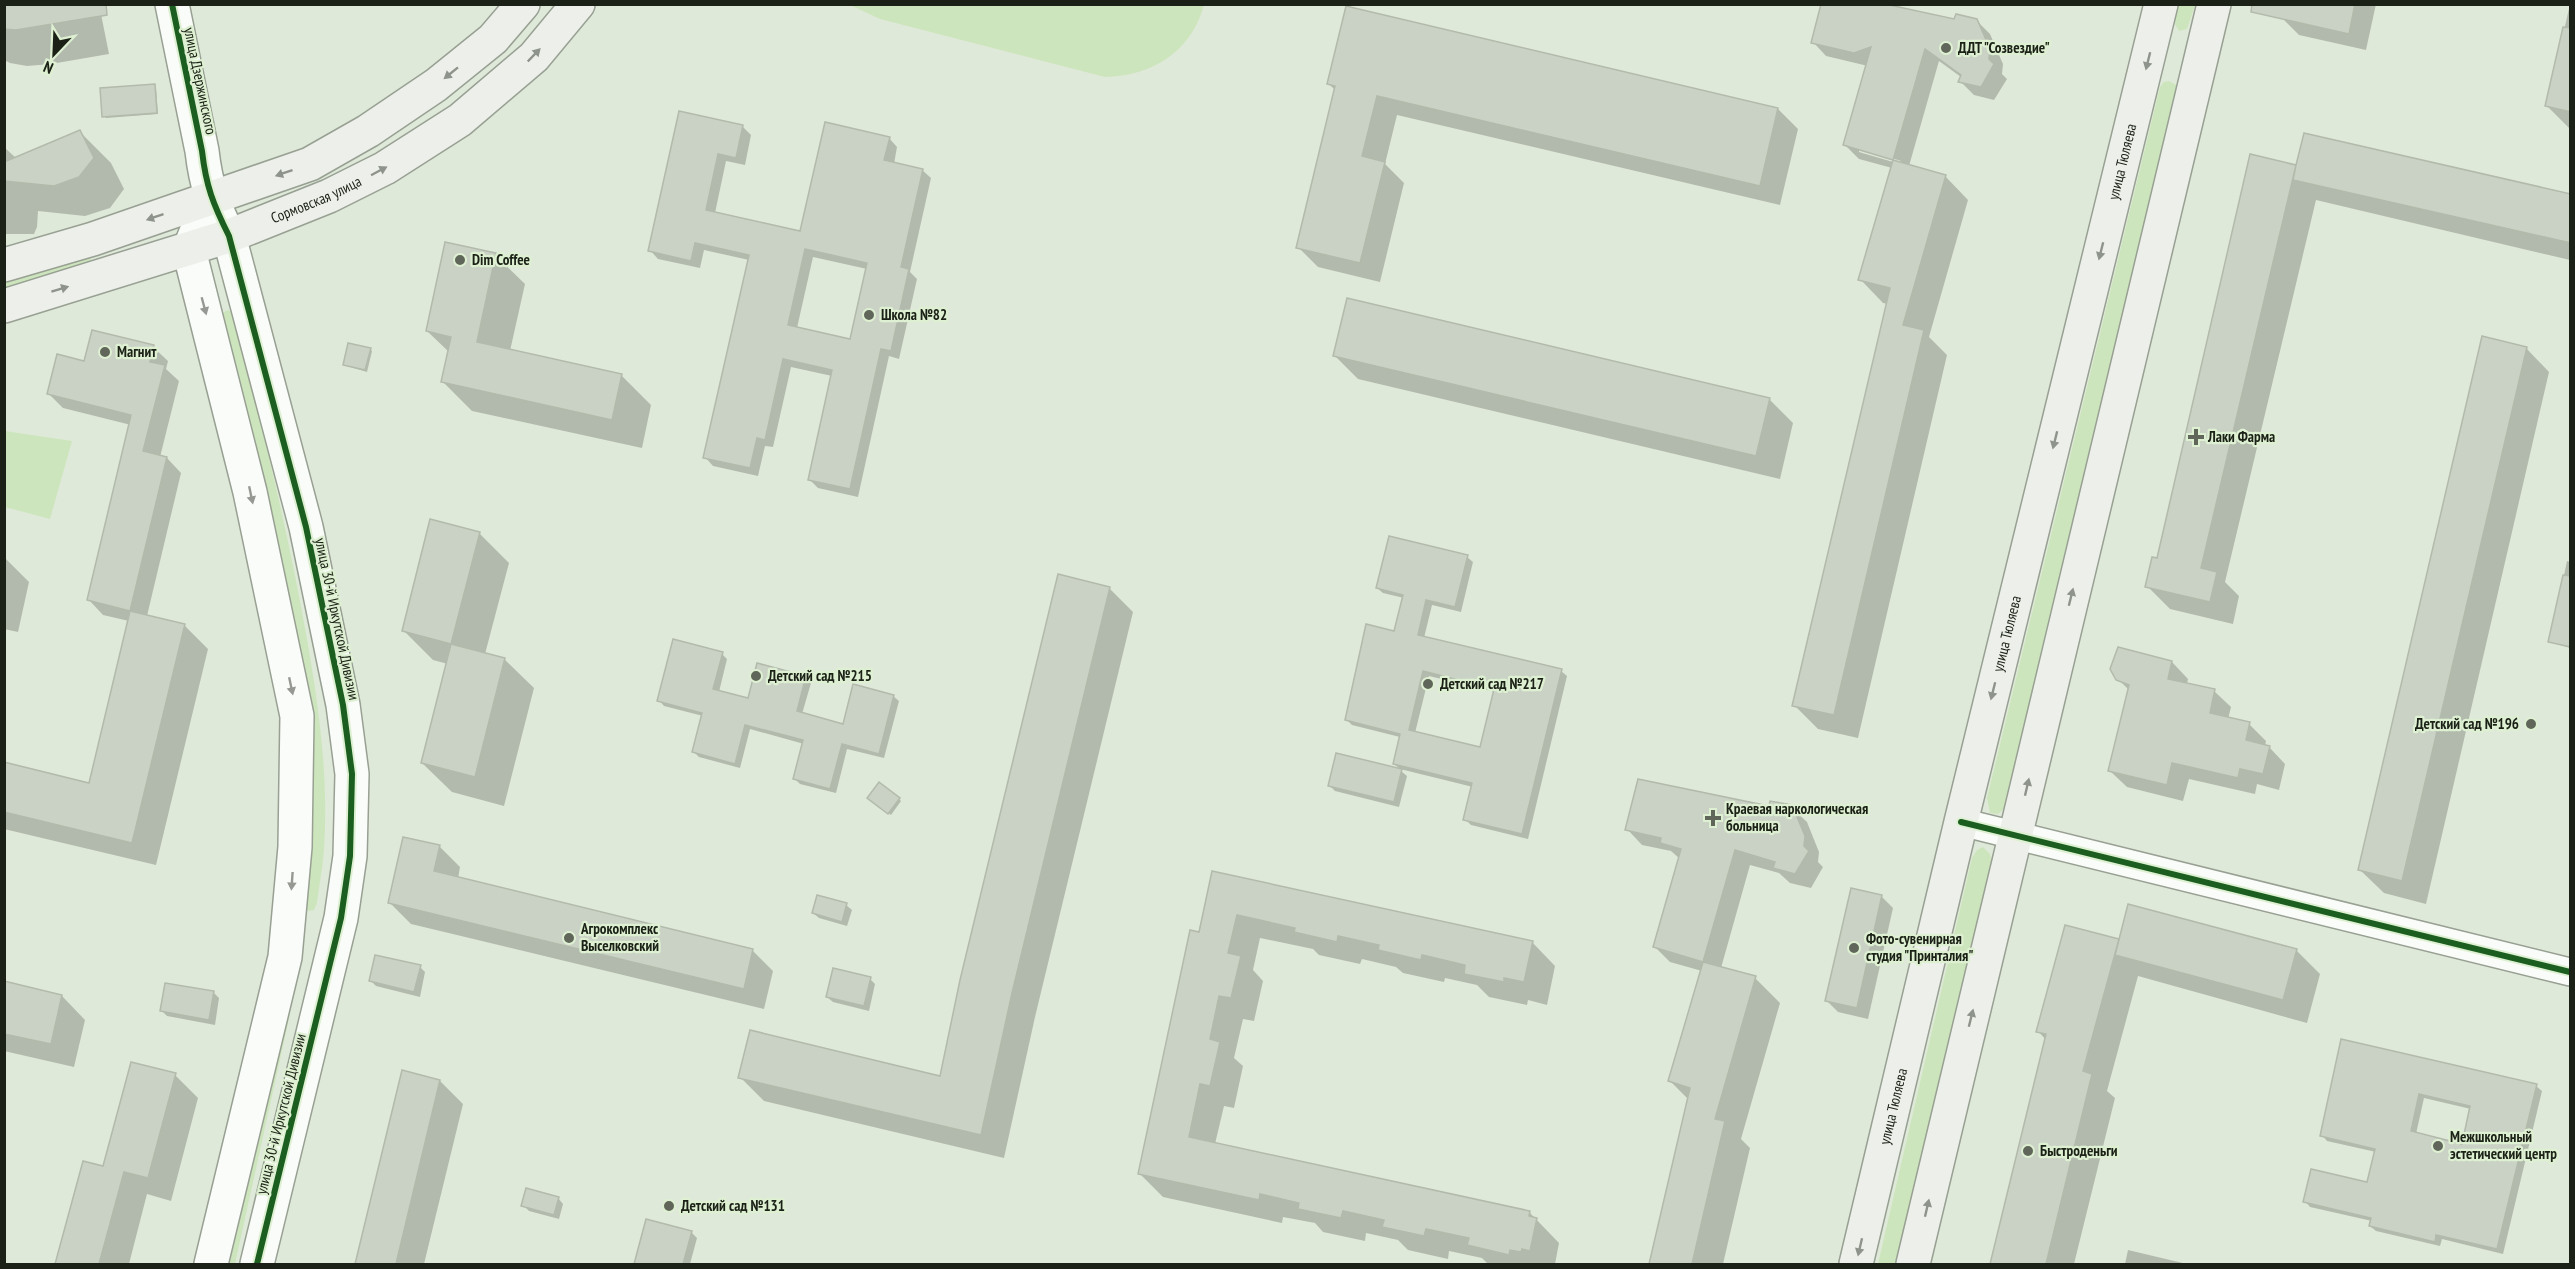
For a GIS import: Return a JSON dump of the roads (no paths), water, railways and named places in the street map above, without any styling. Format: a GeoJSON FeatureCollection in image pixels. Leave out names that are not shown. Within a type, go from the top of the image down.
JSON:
{"type":"FeatureCollection","features":[{"type":"Feature","properties":{"kind":"main road"},"geometry":{"type":"LineString","coordinates":[[4,265],[93,239],[310,164],[368,131],[436,85],[493,39],[523,4]]}},
{"type":"Feature","properties":{"kind":"main road","name":"Сормовская улица"},"geometry":{"type":"LineString","coordinates":[[4,306],[229,236],[329,196],[385,168],[460,120],[534,57],[578,4]]}},
{"type":"Feature","properties":{"kind":"main road","name":"улица Тюляева"},"geometry":{"type":"LineString","coordinates":[[1856,1264],[1961,822],[2161,4]]}},
{"type":"Feature","properties":{"kind":"main road"},"geometry":{"type":"LineString","coordinates":[[1913,1264],[2214,4]]}},
{"type":"Feature","properties":{"kind":"street","name":"улица Дзержинского"},"geometry":{"type":"LineString","coordinates":[[172,4],[210,198]]}},
{"type":"Feature","properties":{"kind":"street","name":"улица 30-й Иркутской Дивизии"},"geometry":{"type":"LineString","coordinates":[[210,198],[229,236],[306,527],[344,705],[352,774],[350,856],[341,918],[257,1264]]}},
{"type":"Feature","properties":{"kind":"street"},"geometry":{"type":"LineString","coordinates":[[210,198],[189,250],[250,492],[297,716],[295,847],[285,957],[211,1264]]}},
{"type":"Feature","properties":{"kind":"street"},"geometry":{"type":"LineString","coordinates":[[1961,822],[2571,972]]}},
{"type":"Feature","properties":{"kind":"street"},"geometry":{"type":"LineString","coordinates":[[285,957],[330,966]]}},
{"type":"Feature","properties":{"kind":"place","name":"ДДТ \"Созвездие\""},"geometry":{"type":"Point","coordinates":[1946,48]}},
{"type":"Feature","properties":{"kind":"place","name":"Dim Coffee"},"geometry":{"type":"Point","coordinates":[460,260]}},
{"type":"Feature","properties":{"kind":"place","name":"Школа №82"},"geometry":{"type":"Point","coordinates":[869,315]}},
{"type":"Feature","properties":{"kind":"place","name":"Магнит"},"geometry":{"type":"Point","coordinates":[105,352]}},
{"type":"Feature","properties":{"kind":"place","name":"Лаки Фарма"},"geometry":{"type":"Point","coordinates":[2196,437]}},
{"type":"Feature","properties":{"kind":"place","name":"Детский сад №215"},"geometry":{"type":"Point","coordinates":[756,676]}},
{"type":"Feature","properties":{"kind":"place","name":"Детский сад №217"},"geometry":{"type":"Point","coordinates":[1428,684]}},
{"type":"Feature","properties":{"kind":"place","name":"Детский сад №196"},"geometry":{"type":"Point","coordinates":[2531,724]}},
{"type":"Feature","properties":{"kind":"place","name":"Краевая наркологическая больница"},"geometry":{"type":"Point","coordinates":[1713,818]}},
{"type":"Feature","properties":{"kind":"place","name":"Агрокомплекс Выселковский"},"geometry":{"type":"Point","coordinates":[569,938]}},
{"type":"Feature","properties":{"kind":"place","name":"Фото-сувенирная студия \"Принталия\""},"geometry":{"type":"Point","coordinates":[1854,948]}},
{"type":"Feature","properties":{"kind":"place","name":"Межшкольный эстетический центр"},"geometry":{"type":"Point","coordinates":[2438,1146]}},
{"type":"Feature","properties":{"kind":"place","name":"Быстроденьги"},"geometry":{"type":"Point","coordinates":[2028,1151]}},
{"type":"Feature","properties":{"kind":"place","name":"Детский сад №131"},"geometry":{"type":"Point","coordinates":[669,1206]}}]}
